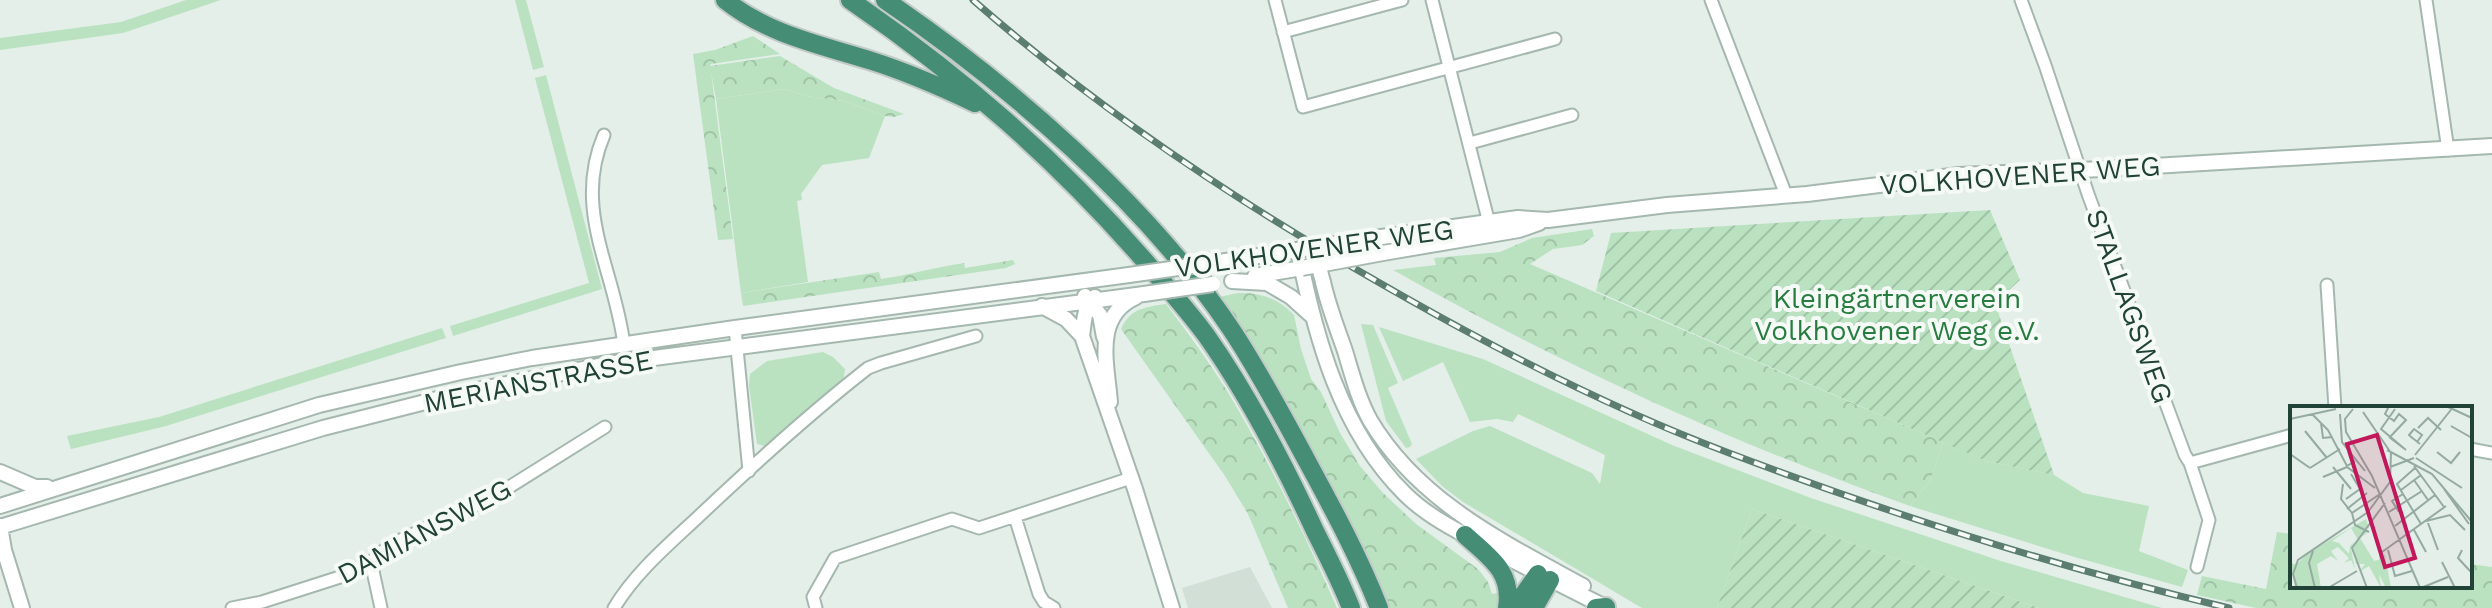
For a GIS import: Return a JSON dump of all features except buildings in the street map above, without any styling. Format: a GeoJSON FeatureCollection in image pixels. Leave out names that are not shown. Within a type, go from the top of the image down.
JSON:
{"type":"FeatureCollection","features":[{"type":"Feature","properties":{"kind":"highway"},"geometry":{"type":"LineString","coordinates":[[725,0],[776,30],[940,86],[982,106],[1024,135]]}},
{"type":"Feature","properties":{"kind":"highway"},"geometry":{"type":"LineString","coordinates":[[850,0],[940,65],[1024,135],[1106,217],[1205,334],[1290,476],[1350,605]]}},
{"type":"Feature","properties":{"kind":"highway"},"geometry":{"type":"LineString","coordinates":[[885,0],[999,85],[1070,148],[1130,206],[1185,268],[1231,329],[1283,417],[1339,520],[1379,606]]}},
{"type":"Feature","properties":{"kind":"highway"},"geometry":{"type":"LineString","coordinates":[[894,0],[923,26]]}},
{"type":"Feature","properties":{"kind":"highway"},"geometry":{"type":"LineString","coordinates":[[1465,535],[1501,569],[1509,587],[1507,608]]}},
{"type":"Feature","properties":{"kind":"highway"},"geometry":{"type":"LineString","coordinates":[[1514,608],[1545,572]]}},
{"type":"Feature","properties":{"kind":"highway"},"geometry":{"type":"LineString","coordinates":[[1534,608],[1545,572]]}},
{"type":"Feature","properties":{"kind":"highway"},"geometry":{"type":"LineString","coordinates":[[1596,608],[1607,608]]}},
{"type":"Feature","properties":{"kind":"street"},"geometry":{"type":"LineString","coordinates":[[1275,0],[1303,107],[1555,39]]}},
{"type":"Feature","properties":{"kind":"street"},"geometry":{"type":"LineString","coordinates":[[1283,32],[1402,0]]}},
{"type":"Feature","properties":{"kind":"street"},"geometry":{"type":"LineString","coordinates":[[1432,0],[1495,228]]}},
{"type":"Feature","properties":{"kind":"street"},"geometry":{"type":"LineString","coordinates":[[1711,0],[1786,195]]}},
{"type":"Feature","properties":{"kind":"street","name":"STALLAGSWEG"},"geometry":{"type":"LineString","coordinates":[[2021,0],[2080,171],[2209,520],[2197,567]]}},
{"type":"Feature","properties":{"kind":"street"},"geometry":{"type":"LineString","coordinates":[[2426,0],[2448,150]]}},
{"type":"Feature","properties":{"kind":"street"},"geometry":{"type":"LineString","coordinates":[[1470,143],[1572,115]]}},
{"type":"Feature","properties":{"kind":"street"},"geometry":{"type":"LineString","coordinates":[[604,135],[595,157],[593,213],[624,345]]}},
{"type":"Feature","properties":{"kind":"street","name":"VOLKHOVENER WEG"},"geometry":{"type":"LineString","coordinates":[[1079,281],[1367,239],[1495,228],[1519,230],[1548,220],[1667,205],[1959,175],[2080,171],[2492,146]]}},
{"type":"Feature","properties":{"kind":"street","name":"VOLKHOVENER WEG"},"geometry":{"type":"LineString","coordinates":[[1090,300],[1298,273],[1318,265],[1495,228]]}},
{"type":"Feature","properties":{"kind":"street"},"geometry":{"type":"LineString","coordinates":[[1314,248],[1325,293],[1358,394],[1369,418],[1398,460],[1448,506],[1545,572],[1607,608]]}},
{"type":"Feature","properties":{"kind":"street"},"geometry":{"type":"LineString","coordinates":[[1298,250],[1298,273],[1330,371],[1352,421],[1377,462],[1405,495],[1439,520],[1545,572]]}},
{"type":"Feature","properties":{"kind":"street"},"geometry":{"type":"LineString","coordinates":[[1082,336],[1090,300],[1129,275]]}},
{"type":"Feature","properties":{"kind":"street","name":"MERIANSTRASSE"},"geometry":{"type":"LineString","coordinates":[[0,506],[357,395],[532,358],[1079,281]]}},
{"type":"Feature","properties":{"kind":"street"},"geometry":{"type":"LineString","coordinates":[[1232,281],[1267,283],[1291,297],[1312,317]]}},
{"type":"Feature","properties":{"kind":"street"},"geometry":{"type":"LineString","coordinates":[[1060,284],[1077,289],[1090,300],[1100,315],[1112,421]]}},
{"type":"Feature","properties":{"kind":"street"},"geometry":{"type":"LineString","coordinates":[[2327,285],[2335,406]]}},
{"type":"Feature","properties":{"kind":"street"},"geometry":{"type":"LineString","coordinates":[[1106,350],[1111,317],[1119,306],[1144,294]]}},
{"type":"Feature","properties":{"kind":"street","name":"MERIANSTRASSE"},"geometry":{"type":"LineString","coordinates":[[0,527],[281,440],[403,407],[608,364],[1090,300]]}},
{"type":"Feature","properties":{"kind":"street"},"geometry":{"type":"LineString","coordinates":[[1042,306],[1066,319],[1082,336],[1172,608]]}},
{"type":"Feature","properties":{"kind":"street"},"geometry":{"type":"LineString","coordinates":[[735,328],[749,471]]}},
{"type":"Feature","properties":{"kind":"street"},"geometry":{"type":"LineString","coordinates":[[614,608],[625,589],[648,565],[749,471],[868,368],[976,336]]}},
{"type":"Feature","properties":{"kind":"street","name":"DAMIANSWEG"},"geometry":{"type":"LineString","coordinates":[[232,608],[326,582],[371,562],[390,545],[495,496],[605,427]]}},
{"type":"Feature","properties":{"kind":"street"},"geometry":{"type":"LineString","coordinates":[[2190,463],[2290,436]]}},
{"type":"Feature","properties":{"kind":"street"},"geometry":{"type":"LineString","coordinates":[[2472,449],[2492,453]]}},
{"type":"Feature","properties":{"kind":"street"},"geometry":{"type":"LineString","coordinates":[[0,472],[35,487],[55,488]]}},
{"type":"Feature","properties":{"kind":"street"},"geometry":{"type":"LineString","coordinates":[[814,603],[835,558],[952,519],[979,528],[1131,478]]}},
{"type":"Feature","properties":{"kind":"street"},"geometry":{"type":"LineString","coordinates":[[1015,517],[1039,594],[1044,602],[1054,608]]}},
{"type":"Feature","properties":{"kind":"street"},"geometry":{"type":"LineString","coordinates":[[0,527],[22,608]]}},
{"type":"Feature","properties":{"kind":"street"},"geometry":{"type":"LineString","coordinates":[[371,562],[381,608]]}},
{"type":"Feature","properties":{"kind":"shaded area"},"geometry":{"type":"Polygon","coordinates":[[[1250,567],[1272,608],[1188,608],[1182,588],[1250,567]]]}},
{"type":"Feature","properties":{"kind":"green space"},"geometry":{"type":"Polygon","coordinates":[[[186,0],[221,0],[123,33],[0,50],[0,38],[121,22],[186,0]]]}},
{"type":"Feature","properties":{"kind":"green space"},"geometry":{"type":"Polygon","coordinates":[[[515,0],[526,0],[544,67],[533,70],[515,0]]]}},
{"type":"Feature","properties":{"kind":"green space"},"geometry":{"type":"Polygon","coordinates":[[[753,36],[780,54],[710,66],[780,56],[834,88],[904,114],[885,116],[844,101],[806,96],[785,89],[716,99],[711,72],[733,239],[718,240],[693,54],[715,50],[753,36]]]}},
{"type":"Feature","properties":{"kind":"green space"},"geometry":{"type":"Polygon","coordinates":[[[546,75],[602,289],[453,336],[450,326],[589,283],[535,78],[546,75]]]}},
{"type":"Feature","properties":{"kind":"green space"},"geometry":{"type":"Polygon","coordinates":[[[785,89],[806,96],[844,101],[885,116],[869,158],[822,165],[801,194],[802,200],[797,201],[808,282],[741,293],[716,99],[785,89]]]}},
{"type":"Feature","properties":{"kind":"green space","name":"Kleingärtnerverein Volkhovener Weg e.V."},"geometry":{"type":"Polygon","coordinates":[[[1990,210],[2020,280],[1995,303],[2054,475],[1986,461],[1596,291],[1611,233],[1990,210]]]}},
{"type":"Feature","properties":{"kind":"green space"},"geometry":{"type":"Polygon","coordinates":[[[1592,229],[1594,236],[1582,245],[1553,249],[1530,264],[1943,442],[1931,479],[1910,506],[1777,456],[1647,399],[1519,337],[1393,270],[1436,265],[1434,258],[1500,252],[1532,238],[1592,229]]]}},
{"type":"Feature","properties":{"kind":"green space"},"geometry":{"type":"Polygon","coordinates":[[[1013,260],[1015,264],[1006,268],[743,306],[741,293],[879,272],[881,279],[964,263],[965,268],[1013,260]]]}},
{"type":"Feature","properties":{"kind":"green space"},"geometry":{"type":"Polygon","coordinates":[[[1238,293],[1269,298],[1294,315],[1311,379],[1360,466],[1416,524],[1478,569],[1492,594],[1502,592],[1503,608],[1389,608],[1312,448],[1268,371],[1219,297],[1238,293]]]}},
{"type":"Feature","properties":{"kind":"green space"},"geometry":{"type":"Polygon","coordinates":[[[1166,304],[1214,371],[1244,420],[1337,608],[1288,608],[1248,514],[1225,476],[1121,329],[1134,313],[1166,304]]]}},
{"type":"Feature","properties":{"kind":"green space"},"geometry":{"type":"Polygon","coordinates":[[[1361,324],[1373,325],[1398,383],[1388,388],[1412,444],[1410,447],[1406,448],[1386,421],[1361,324]]]}},
{"type":"Feature","properties":{"kind":"green space"},"geometry":{"type":"Polygon","coordinates":[[[1379,327],[1483,359],[1672,445],[1811,498],[2001,561],[2162,608],[2039,608],[1752,509],[1717,608],[1642,608],[1463,502],[1416,459],[1490,426],[1592,473],[1600,484],[1605,455],[1518,414],[1513,422],[1497,419],[1470,422],[1443,362],[1403,381],[1379,327]]]}},
{"type":"Feature","properties":{"kind":"green space"},"geometry":{"type":"Polygon","coordinates":[[[442,328],[446,338],[166,426],[71,449],[67,436],[159,417],[442,328]]]}},
{"type":"Feature","properties":{"kind":"green space"},"geometry":{"type":"Polygon","coordinates":[[[823,352],[845,369],[843,383],[769,447],[757,444],[750,374],[767,361],[823,352]]]}},
{"type":"Feature","properties":{"kind":"green space"},"geometry":{"type":"Polygon","coordinates":[[[1943,442],[1986,461],[2054,475],[2083,493],[2149,506],[2139,551],[2188,570],[2182,587],[1910,506],[1931,479],[1943,442]]]}},
{"type":"Feature","properties":{"kind":"green space"},"geometry":{"type":"Polygon","coordinates":[[[1752,509],[2039,608],[1717,608],[1752,509]]]}},
{"type":"Feature","properties":{"kind":"green space"},"geometry":{"type":"Polygon","coordinates":[[[2277,532],[2290,534],[2290,588],[2472,588],[2472,564],[2492,567],[2492,608],[2256,608],[2197,595],[2202,576],[2266,589],[2277,532]]]}},
{"type":"Feature","properties":{"kind":"railway"},"geometry":{"type":"LineString","coordinates":[[973,0],[1102,104],[1236,196],[1427,309],[1576,387],[1677,433],[1914,519],[2102,576],[2229,608]]}}]}
